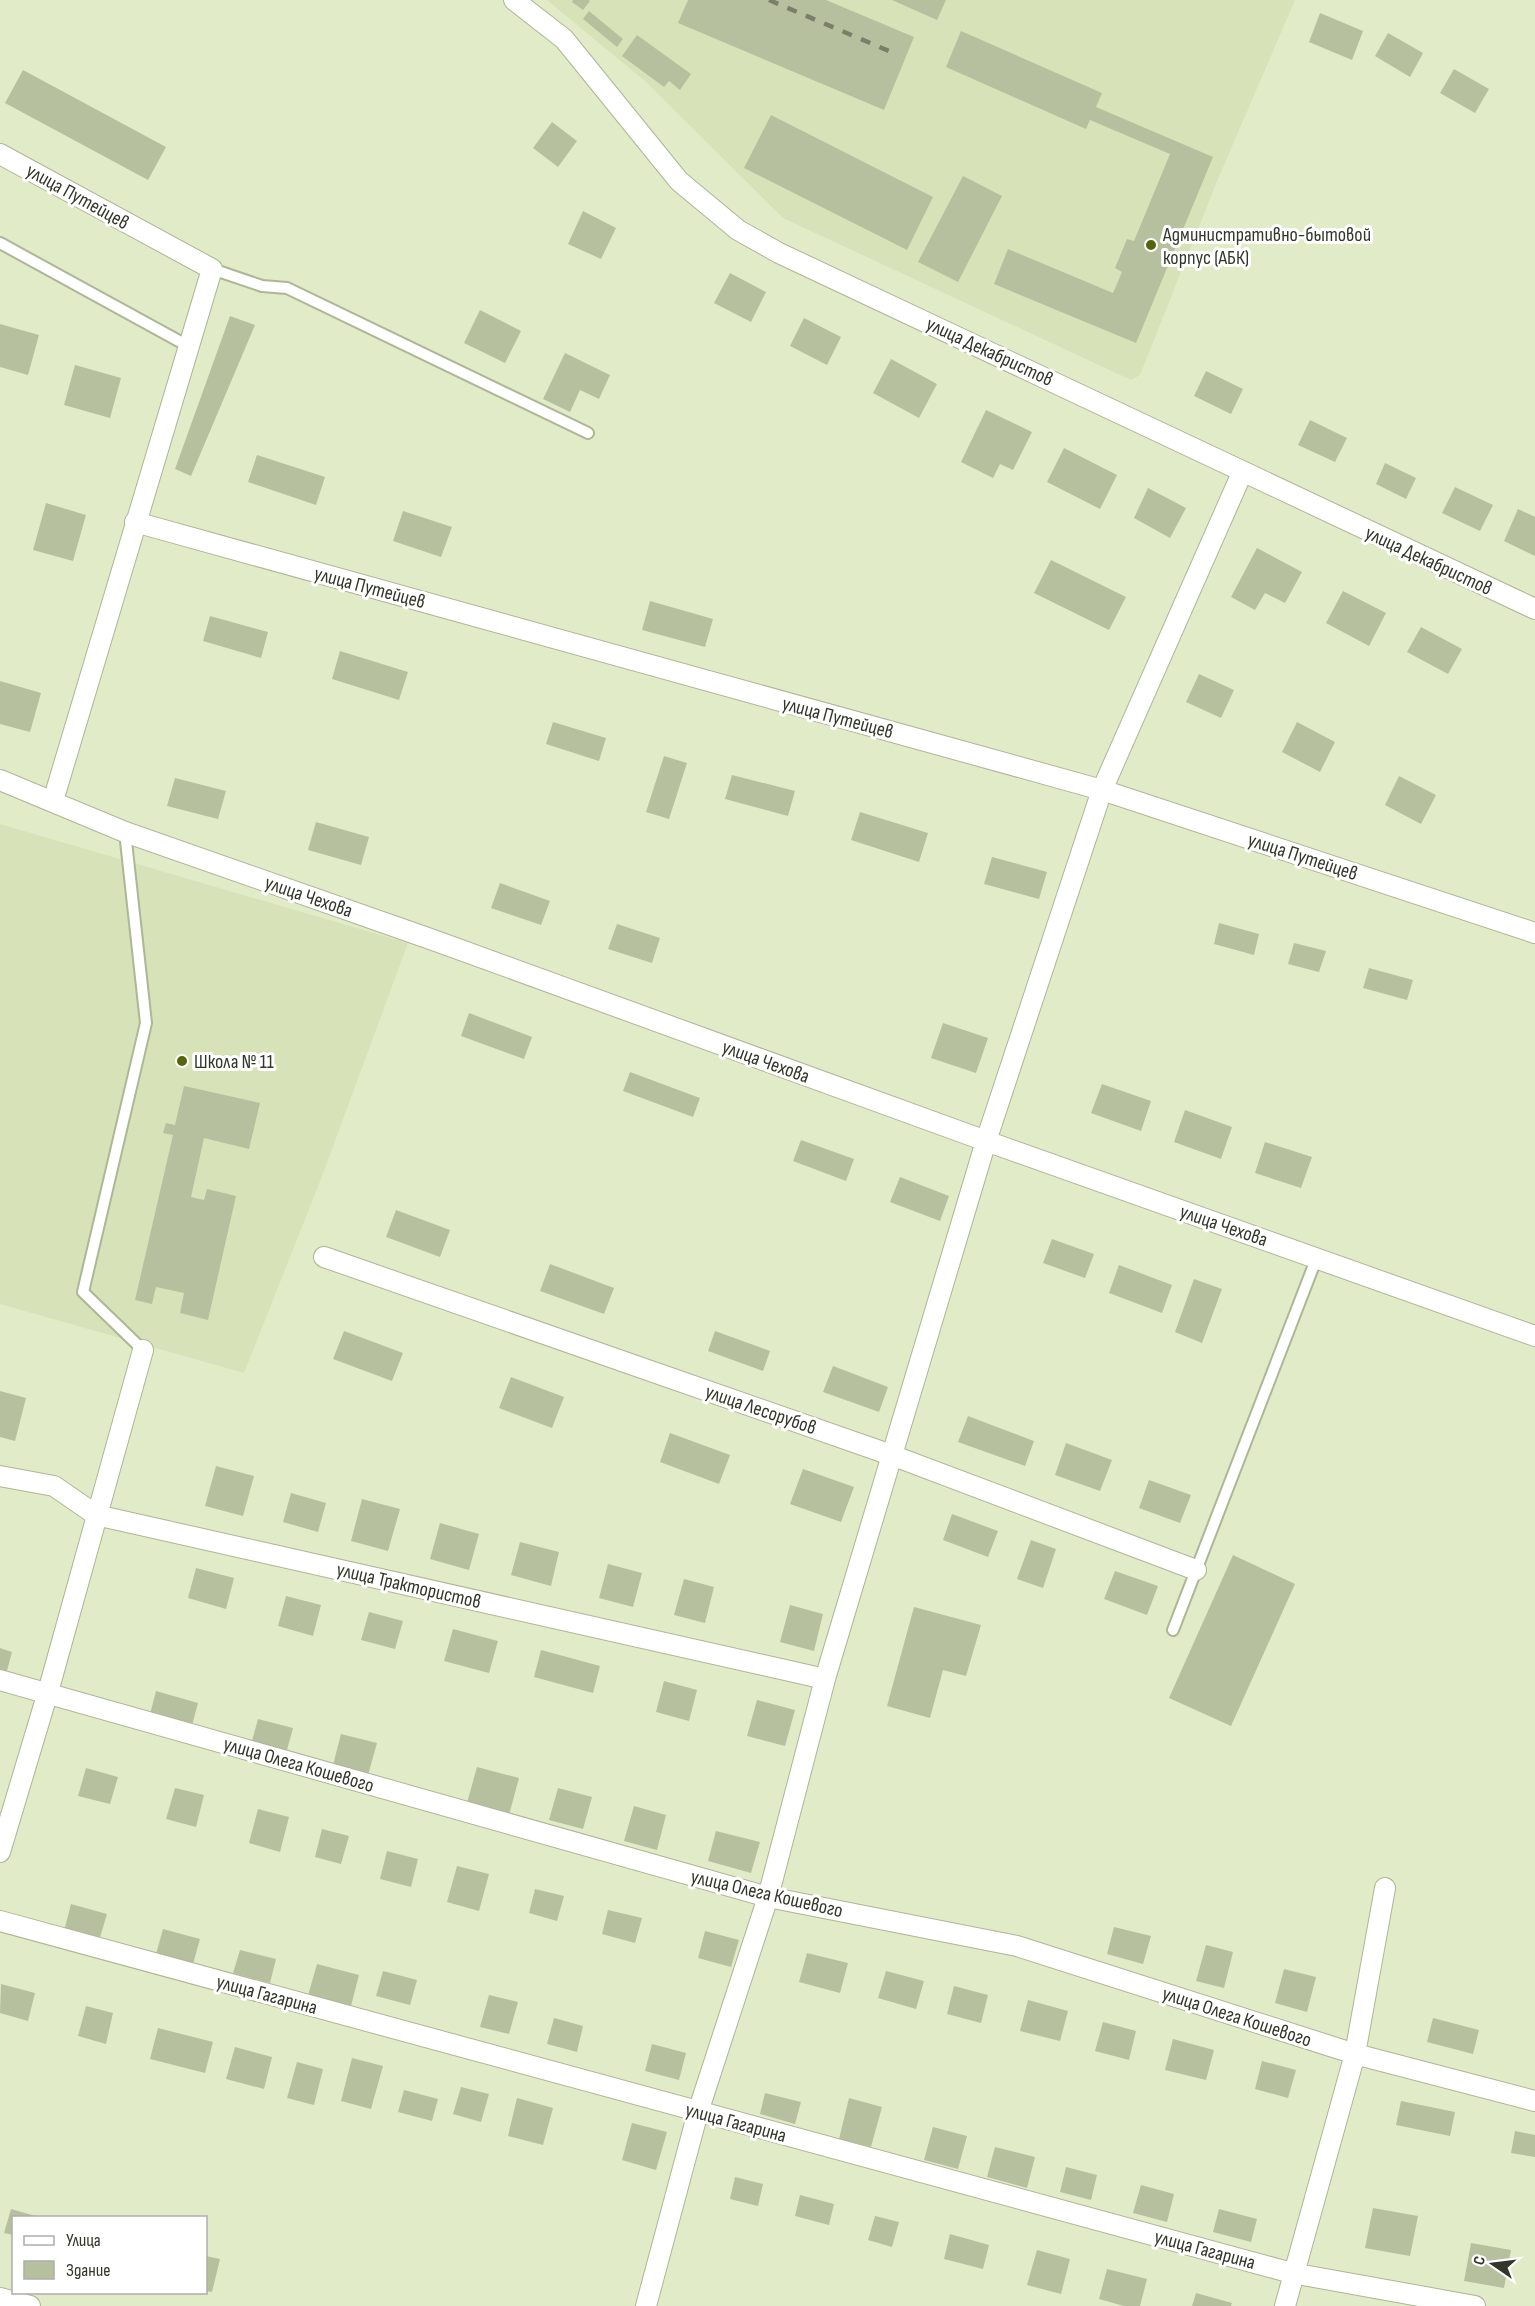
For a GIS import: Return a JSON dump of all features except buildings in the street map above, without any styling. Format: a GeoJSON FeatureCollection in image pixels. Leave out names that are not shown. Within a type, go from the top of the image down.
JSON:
{"type":"FeatureCollection","features":[{"type":"Feature","properties":{"kind":"street","name":"улица Декабристов"},"geometry":{"type":"LineString","coordinates":[[514,0],[564,39],[679,181],[738,230],[780,253],[1139,420],[1242,472],[1535,609]]}},
{"type":"Feature","properties":{"kind":"street","name":"улица Путейцев"},"geometry":{"type":"LineString","coordinates":[[0,154],[212,269]]}},
{"type":"Feature","properties":{"kind":"street"},"geometry":{"type":"LineString","coordinates":[[53,801],[212,269]]}},
{"type":"Feature","properties":{"kind":"street"},"geometry":{"type":"LineString","coordinates":[[646,2306],[698,2112],[768,1897],[825,1679],[894,1455],[986,1141],[1102,790],[1242,472]]}},
{"type":"Feature","properties":{"kind":"street","name":"улица Путейцев"},"geometry":{"type":"LineString","coordinates":[[135,522],[1102,790],[1535,933]]}},
{"type":"Feature","properties":{"kind":"street","name":"улица Чехова"},"geometry":{"type":"LineString","coordinates":[[0,780],[125,832],[436,940],[986,1141],[1535,1336]]}},
{"type":"Feature","properties":{"kind":"street","name":"улица Лесорубов"},"geometry":{"type":"LineString","coordinates":[[324,1257],[894,1455],[1196,1570]]}},
{"type":"Feature","properties":{"kind":"street"},"geometry":{"type":"LineString","coordinates":[[0,1852],[48,1692],[143,1350]]}},
{"type":"Feature","properties":{"kind":"street","name":"улица Трактористов"},"geometry":{"type":"LineString","coordinates":[[0,1476],[54,1486],[96,1515],[825,1679]]}},
{"type":"Feature","properties":{"kind":"street","name":"улица Олега Кошевого"},"geometry":{"type":"LineString","coordinates":[[0,1680],[768,1897],[1017,1946],[1354,2054],[1535,2101]]}},
{"type":"Feature","properties":{"kind":"street"},"geometry":{"type":"LineString","coordinates":[[1285,2306],[1292,2273],[1354,2054],[1385,1888]]}},
{"type":"Feature","properties":{"kind":"street","name":"улица Гагарина"},"geometry":{"type":"LineString","coordinates":[[0,1921],[1292,2273],[1475,2306]]}},
{"type":"Feature","properties":{"kind":"street"},"geometry":{"type":"LineString","coordinates":[[0,2298],[30,2306]]}},
{"type":"Feature","properties":{"kind":"lane"},"geometry":{"type":"LineString","coordinates":[[0,243],[188,346]]}},
{"type":"Feature","properties":{"kind":"lane"},"geometry":{"type":"LineString","coordinates":[[212,269],[262,286],[287,288],[588,434]]}},
{"type":"Feature","properties":{"kind":"lane"},"geometry":{"type":"LineString","coordinates":[[125,832],[146,1023],[83,1292],[143,1350]]}},
{"type":"Feature","properties":{"kind":"lane"},"geometry":{"type":"LineString","coordinates":[[1173,1630],[1317,1257]]}},
{"type":"Feature","properties":{"kind":"shaded area"},"geometry":{"type":"Polygon","coordinates":[[[547,0],[1295,0],[1218,179],[1140,375],[1131,380],[783,218],[646,82],[547,0]]]}},
{"type":"Feature","properties":{"kind":"shaded area","name":"Школа № 11"},"geometry":{"type":"Polygon","coordinates":[[[0,824],[408,943],[321,1179],[244,1373],[0,1304],[0,824]]]}},
{"type":"Feature","properties":{"kind":"railway"},"geometry":{"type":"LineString","coordinates":[[769,0],[896,54]]}},
{"type":"Feature","properties":{"kind":"place","name":"Административно-бытовой корпус (АБК)"},"geometry":{"type":"Point","coordinates":[1151,245]}},
{"type":"Feature","properties":{"kind":"place","name":"Школа № 11"},"geometry":{"type":"Point","coordinates":[182,1061]}}]}
